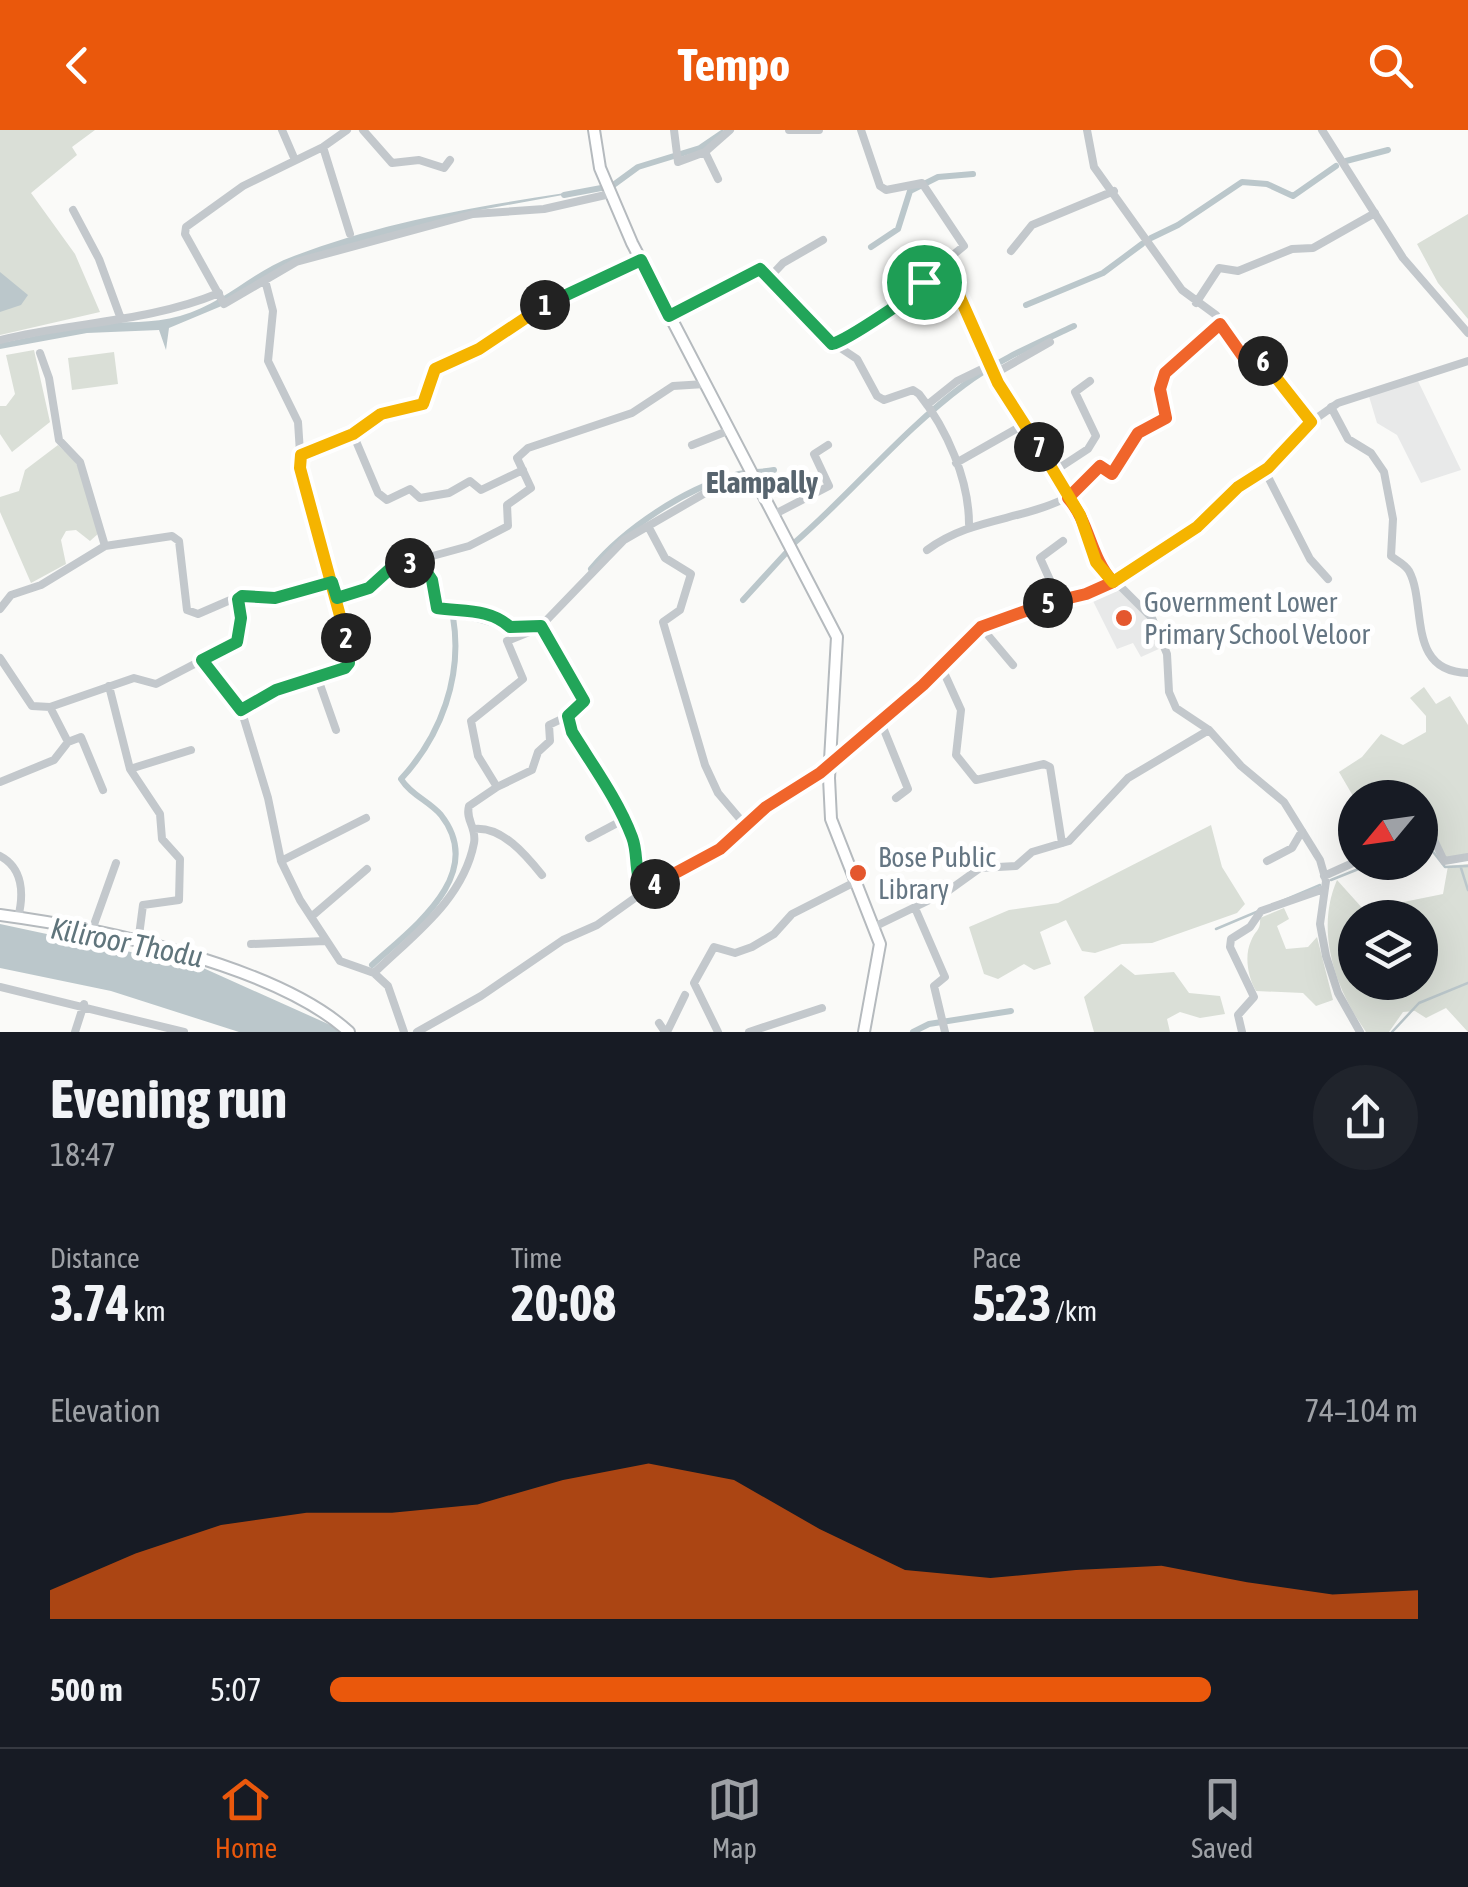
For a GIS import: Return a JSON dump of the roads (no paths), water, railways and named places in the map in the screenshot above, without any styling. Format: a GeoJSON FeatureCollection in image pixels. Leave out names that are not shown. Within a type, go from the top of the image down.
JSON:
{"type":"FeatureCollection","features":[{"type":"Feature","properties":{"kind":"main road"},"geometry":{"type":"LineString","coordinates":[[594,130],[608,189],[641,260],[838,642],[830,764],[832,822],[876,926],[880,951],[864,1032]]}},
{"type":"Feature","properties":{"kind":"main road"},"geometry":{"type":"LineString","coordinates":[[0,915],[190,955],[290,994],[349,1032]]}},
{"type":"Feature","properties":{"kind":"street"},"geometry":{"type":"LineString","coordinates":[[282,130],[295,160]]}},
{"type":"Feature","properties":{"kind":"street"},"geometry":{"type":"LineString","coordinates":[[221,298],[184,230],[242,186],[324,147],[347,130]]}},
{"type":"Feature","properties":{"kind":"street"},"geometry":{"type":"LineString","coordinates":[[363,130],[392,163],[419,160],[444,168],[450,160]]}},
{"type":"Feature","properties":{"kind":"street"},"geometry":{"type":"LineString","coordinates":[[674,130],[678,162],[705,152],[730,130]]}},
{"type":"Feature","properties":{"kind":"street"},"geometry":{"type":"LineString","coordinates":[[789,130],[819,130]]}},
{"type":"Feature","properties":{"kind":"street"},"geometry":{"type":"LineString","coordinates":[[669,316],[760,269],[824,337],[832,344],[838,343],[914,296],[928,276],[946,266],[964,246],[963,241],[922,182],[886,190],[880,186],[861,130]]}},
{"type":"Feature","properties":{"kind":"street"},"geometry":{"type":"LineString","coordinates":[[1087,130],[1094,167],[1161,263],[1196,303],[1216,315],[1244,358],[1258,355],[1311,422]]}},
{"type":"Feature","properties":{"kind":"street"},"geometry":{"type":"LineString","coordinates":[[1322,130],[1403,258],[1468,333]]}},
{"type":"Feature","properties":{"kind":"street"},"geometry":{"type":"LineString","coordinates":[[324,147],[350,234]]}},
{"type":"Feature","properties":{"kind":"street"},"geometry":{"type":"LineString","coordinates":[[705,152],[718,179]]}},
{"type":"Feature","properties":{"kind":"street"},"geometry":{"type":"LineString","coordinates":[[0,340],[221,298],[296,262],[369,246],[473,214],[544,209],[608,189]]}},
{"type":"Feature","properties":{"kind":"street"},"geometry":{"type":"LineString","coordinates":[[1011,252],[1032,225],[1114,191]]}},
{"type":"Feature","properties":{"kind":"street"},"geometry":{"type":"LineString","coordinates":[[73,210],[100,259],[122,318]]}},
{"type":"Feature","properties":{"kind":"street"},"geometry":{"type":"LineString","coordinates":[[1196,303],[1219,268],[1238,272],[1292,249],[1312,248],[1375,213]]}},
{"type":"Feature","properties":{"kind":"street"},"geometry":{"type":"LineString","coordinates":[[770,278],[783,263],[824,240]]}},
{"type":"Feature","properties":{"kind":"street"},"geometry":{"type":"LineString","coordinates":[[301,455],[353,434],[381,414],[423,404],[435,369],[479,349],[538,308],[641,260]]}},
{"type":"Feature","properties":{"kind":"street"},"geometry":{"type":"LineString","coordinates":[[946,266],[992,369],[1080,515],[1096,562],[1152,618],[1166,654],[1169,692],[1176,708],[1209,730],[1284,802],[1302,831],[1324,876],[1320,924],[1326,956],[1338,994],[1360,1032]]}},
{"type":"Feature","properties":{"kind":"street"},"geometry":{"type":"LineString","coordinates":[[241,710],[276,690],[349,663],[337,598],[300,468],[298,422],[268,361],[273,310],[265,280]]}},
{"type":"Feature","properties":{"kind":"street"},"geometry":{"type":"LineString","coordinates":[[927,550],[969,524],[993,522],[1068,498],[1100,466],[1112,474],[1138,433],[1166,418],[1160,389],[1165,373],[1220,324]]}},
{"type":"Feature","properties":{"kind":"street"},"geometry":{"type":"LineString","coordinates":[[930,410],[957,381],[1050,342]]}},
{"type":"Feature","properties":{"kind":"street"},"geometry":{"type":"LineString","coordinates":[[838,343],[857,358],[877,396],[884,400],[913,390],[930,410],[969,496],[969,524]]}},
{"type":"Feature","properties":{"kind":"street"},"geometry":{"type":"LineString","coordinates":[[40,352],[49,378],[59,440],[80,462],[105,546]]}},
{"type":"Feature","properties":{"kind":"street"},"geometry":{"type":"LineString","coordinates":[[418,1032],[481,996],[562,940],[597,926],[644,891],[684,872],[784,793],[830,764],[981,627],[1113,582],[1197,527],[1331,408],[1358,394],[1467,365]]}},
{"type":"Feature","properties":{"kind":"street"},"geometry":{"type":"LineString","coordinates":[[1053,472],[1088,450],[1096,436],[1075,392],[1090,381]]}},
{"type":"Feature","properties":{"kind":"street"},"geometry":{"type":"LineString","coordinates":[[337,598],[369,588],[396,566],[469,546],[508,526],[507,505],[532,485],[518,454],[543,441],[632,413],[673,386],[705,384]]}},
{"type":"Feature","properties":{"kind":"street"},"geometry":{"type":"LineString","coordinates":[[1331,408],[1348,439],[1371,453],[1384,472],[1392,519],[1391,556],[1412,576],[1421,634],[1443,666],[1468,673]]}},
{"type":"Feature","properties":{"kind":"street"},"geometry":{"type":"LineString","coordinates":[[956,463],[1025,424]]}},
{"type":"Feature","properties":{"kind":"street"},"geometry":{"type":"LineString","coordinates":[[692,446],[730,430]]}},
{"type":"Feature","properties":{"kind":"street"},"geometry":{"type":"LineString","coordinates":[[353,434],[378,492],[387,500],[410,489],[420,498],[449,494],[470,481],[481,490],[488,489],[522,470]]}},
{"type":"Feature","properties":{"kind":"street"},"geometry":{"type":"LineString","coordinates":[[775,514],[829,486],[814,454],[828,445]]}},
{"type":"Feature","properties":{"kind":"street"},"geometry":{"type":"LineString","coordinates":[[1264,470],[1310,559],[1328,580]]}},
{"type":"Feature","properties":{"kind":"street"},"geometry":{"type":"LineString","coordinates":[[497,788],[478,756],[471,721],[523,680],[507,640],[538,626],[616,546],[726,481],[755,475]]}},
{"type":"Feature","properties":{"kind":"street"},"geometry":{"type":"LineString","coordinates":[[648,526],[665,558],[691,574],[680,610],[663,622],[705,765],[718,793],[746,826]]}},
{"type":"Feature","properties":{"kind":"street"},"geometry":{"type":"LineString","coordinates":[[0,609],[11,595],[41,585],[105,546],[176,536],[187,610],[198,614],[252,594],[275,598],[332,582]]}},
{"type":"Feature","properties":{"kind":"street"},"geometry":{"type":"LineString","coordinates":[[1054,602],[1054,589],[1040,558],[1063,541]]}},
{"type":"Feature","properties":{"kind":"street"},"geometry":{"type":"LineString","coordinates":[[420,562],[432,580],[437,608],[474,610],[498,617],[510,627],[538,626]]}},
{"type":"Feature","properties":{"kind":"street"},"geometry":{"type":"LineString","coordinates":[[0,658],[32,706],[50,707],[134,678],[156,684],[239,639],[238,599]]}},
{"type":"Feature","properties":{"kind":"street"},"geometry":{"type":"LineString","coordinates":[[374,973],[449,900],[466,870],[474,829],[466,814],[469,806],[532,770],[538,752],[550,742],[549,726],[584,701],[538,626]]}},
{"type":"Feature","properties":{"kind":"street"},"geometry":{"type":"LineString","coordinates":[[981,627],[1013,665]]}},
{"type":"Feature","properties":{"kind":"street"},"geometry":{"type":"LineString","coordinates":[[202,660],[241,710],[282,861],[311,917],[340,961],[374,973],[388,986],[404,1032]]}},
{"type":"Feature","properties":{"kind":"street"},"geometry":{"type":"LineString","coordinates":[[941,666],[961,710],[956,755],[967,771],[984,781],[1044,764],[1050,767],[1062,843]]}},
{"type":"Feature","properties":{"kind":"street"},"geometry":{"type":"LineString","coordinates":[[317,676],[336,730]]}},
{"type":"Feature","properties":{"kind":"street"},"geometry":{"type":"LineString","coordinates":[[109,686],[130,769],[160,814],[162,838],[180,859],[178,900],[143,905],[138,943]]}},
{"type":"Feature","properties":{"kind":"street"},"geometry":{"type":"LineString","coordinates":[[50,707],[68,742]]}},
{"type":"Feature","properties":{"kind":"street"},"geometry":{"type":"LineString","coordinates":[[568,716],[572,732],[625,819],[635,844],[636,877],[644,891]]}},
{"type":"Feature","properties":{"kind":"street"},"geometry":{"type":"LineString","coordinates":[[880,720],[908,789],[896,798]]}},
{"type":"Feature","properties":{"kind":"street"},"geometry":{"type":"LineString","coordinates":[[876,926],[915,908],[980,868],[1016,866],[1032,852],[1078,834],[1088,818],[1142,766],[1176,754],[1209,730]]}},
{"type":"Feature","properties":{"kind":"street"},"geometry":{"type":"LineString","coordinates":[[0,782],[54,760],[68,742],[81,737],[103,790]]}},
{"type":"Feature","properties":{"kind":"street"},"geometry":{"type":"LineString","coordinates":[[130,769],[191,750]]}},
{"type":"Feature","properties":{"kind":"street"},"geometry":{"type":"LineString","coordinates":[[282,861],[366,818]]}},
{"type":"Feature","properties":{"kind":"street"},"geometry":{"type":"LineString","coordinates":[[589,838],[625,819]]}},
{"type":"Feature","properties":{"kind":"street"},"geometry":{"type":"LineString","coordinates":[[474,829],[496,833],[520,850],[542,875]]}},
{"type":"Feature","properties":{"kind":"street"},"geometry":{"type":"LineString","coordinates":[[1266,861],[1292,848],[1302,831]]}},
{"type":"Feature","properties":{"kind":"street"},"geometry":{"type":"LineString","coordinates":[[1438,850],[1444,861],[1468,857]]}},
{"type":"Feature","properties":{"kind":"street"},"geometry":{"type":"LineString","coordinates":[[0,856],[16,869],[20,884],[18,918]]}},
{"type":"Feature","properties":{"kind":"street"},"geometry":{"type":"LineString","coordinates":[[91,934],[116,863]]}},
{"type":"Feature","properties":{"kind":"street"},"geometry":{"type":"LineString","coordinates":[[311,917],[368,868]]}},
{"type":"Feature","properties":{"kind":"street"},"geometry":{"type":"LineString","coordinates":[[1324,876],[1338,870]]}},
{"type":"Feature","properties":{"kind":"street"},"geometry":{"type":"LineString","coordinates":[[718,1032],[694,982],[707,953],[714,947],[735,953],[752,948],[806,905],[855,882]]}},
{"type":"Feature","properties":{"kind":"street"},"geometry":{"type":"LineString","coordinates":[[1242,1032],[1238,1015],[1254,997],[1230,947],[1231,939],[1250,927],[1260,911],[1324,888]]}},
{"type":"Feature","properties":{"kind":"street"},"geometry":{"type":"LineString","coordinates":[[915,908],[945,978],[934,986],[945,1032]]}},
{"type":"Feature","properties":{"kind":"street"},"geometry":{"type":"LineString","coordinates":[[251,944],[325,941]]}},
{"type":"Feature","properties":{"kind":"street"},"geometry":{"type":"LineString","coordinates":[[0,986],[181,1031]]}},
{"type":"Feature","properties":{"kind":"street"},"geometry":{"type":"LineString","coordinates":[[664,1029],[685,996]]}},
{"type":"Feature","properties":{"kind":"street"},"geometry":{"type":"LineString","coordinates":[[75,1032],[84,1004]]}},
{"type":"Feature","properties":{"kind":"street"},"geometry":{"type":"LineString","coordinates":[[748,1032],[822,1008]]}},
{"type":"Feature","properties":{"kind":"waterway"},"geometry":{"type":"LineString","coordinates":[[564,195],[612,186],[638,167],[700,148],[722,133]]}},
{"type":"Feature","properties":{"kind":"waterway"},"geometry":{"type":"LineString","coordinates":[[1346,161],[1388,150]]}},
{"type":"Feature","properties":{"kind":"waterway"},"geometry":{"type":"LineString","coordinates":[[1151,238],[1178,225],[1242,182],[1267,184],[1293,196],[1336,166]]}},
{"type":"Feature","properties":{"kind":"waterway"},"geometry":{"type":"LineString","coordinates":[[871,247],[898,229],[910,191],[938,177],[973,174]]}},
{"type":"Feature","properties":{"kind":"waterway"},"geometry":{"type":"LineString","coordinates":[[1026,305],[1103,273],[1142,244]]}},
{"type":"Feature","properties":{"kind":"waterway"},"geometry":{"type":"LineString","coordinates":[[793,544],[919,422],[964,385],[1004,360],[1074,326]]}},
{"type":"Feature","properties":{"kind":"waterway"},"geometry":{"type":"LineString","coordinates":[[591,569],[620,539],[676,500],[735,475],[774,470]]}},
{"type":"Feature","properties":{"kind":"waterway"},"geometry":{"type":"LineString","coordinates":[[743,600],[786,553]]}},
{"type":"Feature","properties":{"kind":"waterway"},"geometry":{"type":"LineString","coordinates":[[372,965],[439,899],[456,859],[453,837],[441,815],[401,779],[427,744],[446,704],[455,661],[453,617],[528,630]]}},
{"type":"Feature","properties":{"kind":"waterway"},"geometry":{"type":"LineString","coordinates":[[1438,858],[1445,867],[1468,866]]}},
{"type":"Feature","properties":{"kind":"waterway"},"geometry":{"type":"LineString","coordinates":[[1461,868],[1468,890]]}},
{"type":"Feature","properties":{"kind":"waterway"},"geometry":{"type":"LineString","coordinates":[[1331,880],[1338,877]]}},
{"type":"Feature","properties":{"kind":"waterway"},"geometry":{"type":"LineString","coordinates":[[1216,929],[1320,885]]}},
{"type":"Feature","properties":{"kind":"waterway"},"geometry":{"type":"LineString","coordinates":[[1392,1032],[1419,1003],[1468,983]]}},
{"type":"Feature","properties":{"kind":"waterway"},"geometry":{"type":"LineString","coordinates":[[913,1032],[929,1024],[1011,1011]]}},
{"type":"Feature","properties":{"kind":"place","name":"Government Lower Primary School Veloor"},"geometry":{"type":"Point","coordinates":[1124,618]}},
{"type":"Feature","properties":{"kind":"place","name":"Bose Public Library"},"geometry":{"type":"Point","coordinates":[858,873]}},
{"type":"Feature","properties":{"kind":"district","name":"Elampally"},"geometry":{"type":"Point","coordinates":[762,482]}},
{"type":"Feature","properties":{"kind":"water label","name":"Kiliroor Thodu"},"geometry":{"type":"Point","coordinates":[127,942]}}]}
